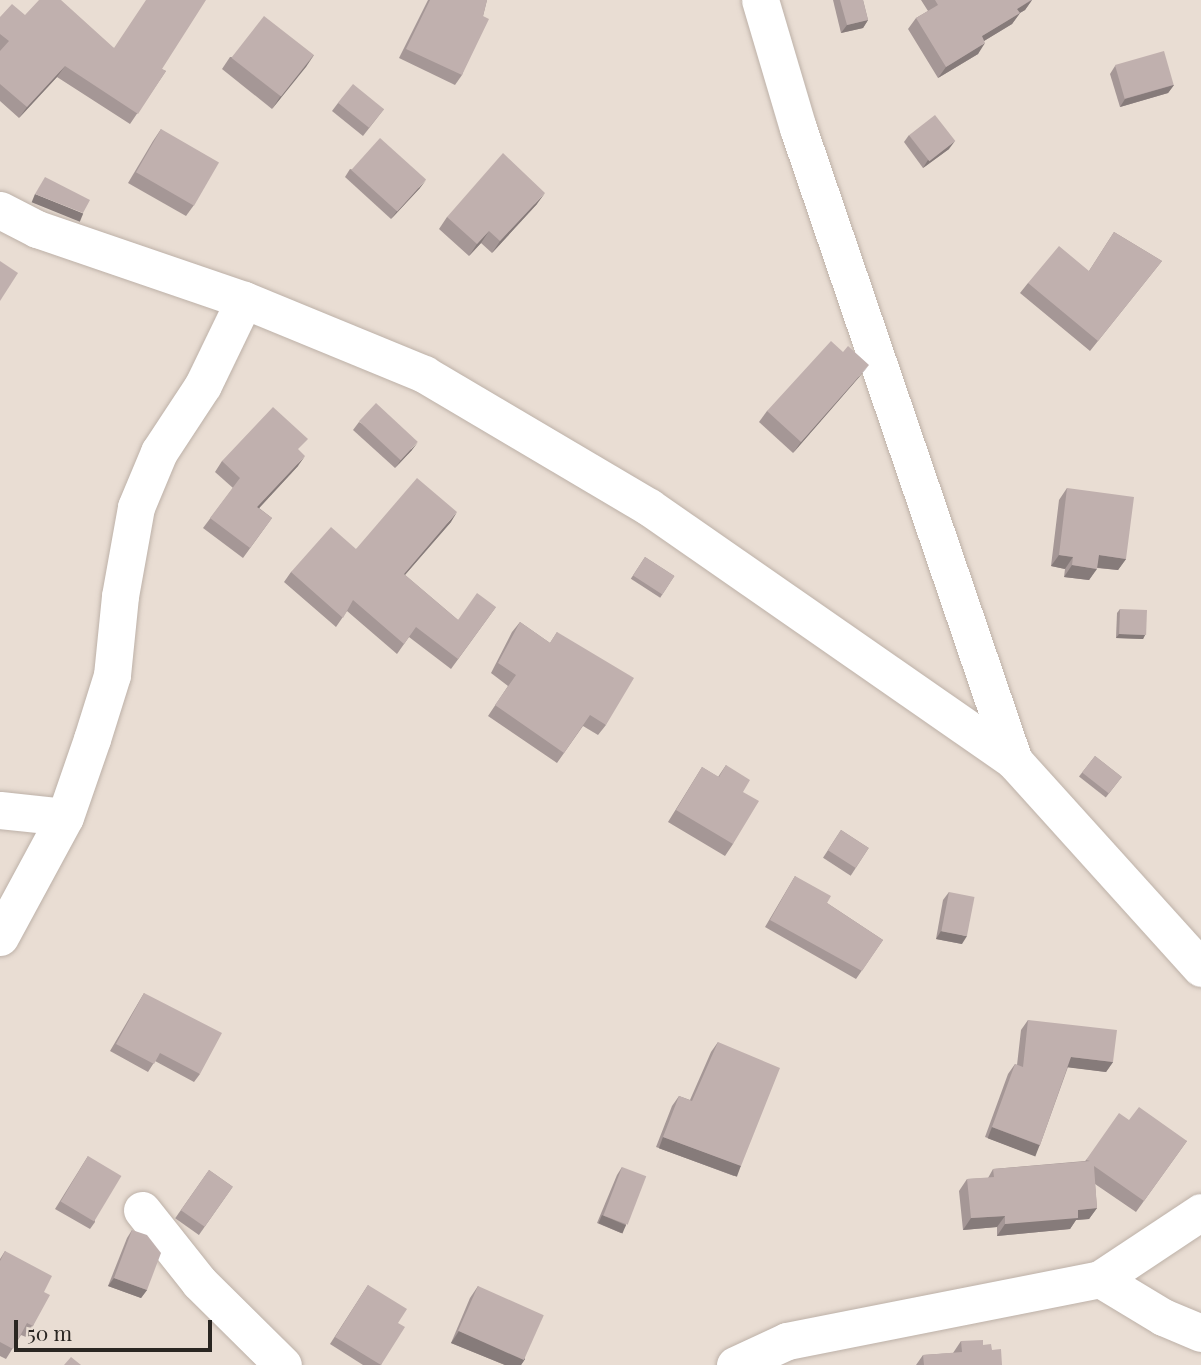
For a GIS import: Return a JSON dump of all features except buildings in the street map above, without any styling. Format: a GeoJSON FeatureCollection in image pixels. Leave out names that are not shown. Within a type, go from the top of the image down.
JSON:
{"type":"FeatureCollection","features":[{"type":"Feature","properties":{"kind":"street"},"geometry":{"type":"LineString","coordinates":[[760,0],[798,128],[1014,761]]}},
{"type":"Feature","properties":{"kind":"street"},"geometry":{"type":"LineString","coordinates":[[0,210],[37,229],[244,300],[424,374],[649,507],[1014,761],[1201,968]]}},
{"type":"Feature","properties":{"kind":"street"},"geometry":{"type":"LineString","coordinates":[[0,937],[65,817],[112,674],[120,596],[136,507],[159,452],[203,384],[244,300]]}},
{"type":"Feature","properties":{"kind":"street"},"geometry":{"type":"LineString","coordinates":[[0,810],[65,817]]}},
{"type":"Feature","properties":{"kind":"street"},"geometry":{"type":"LineString","coordinates":[[142,1210],[199,1282],[283,1365]]}},
{"type":"Feature","properties":{"kind":"street"},"geometry":{"type":"LineString","coordinates":[[736,1365],[787,1341],[1100,1279],[1201,1212]]}},
{"type":"Feature","properties":{"kind":"street"},"geometry":{"type":"LineString","coordinates":[[1100,1279],[1163,1317],[1201,1333]]}}]}
